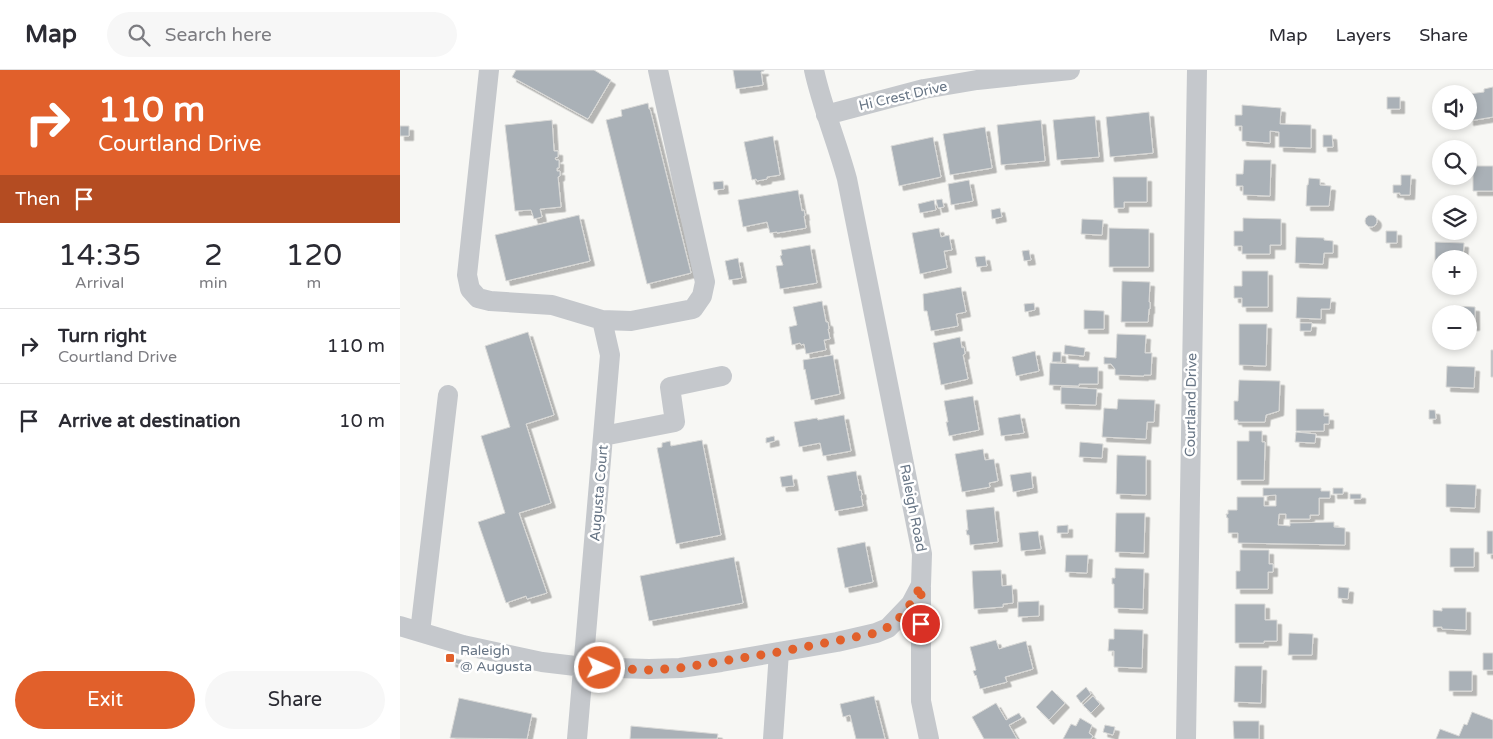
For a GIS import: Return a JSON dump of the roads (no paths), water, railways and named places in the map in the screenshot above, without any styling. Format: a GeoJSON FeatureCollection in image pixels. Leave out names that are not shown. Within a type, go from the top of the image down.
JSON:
{"type":"FeatureCollection","features":[{"type":"Feature","properties":{"kind":"street"},"geometry":{"type":"LineString","coordinates":[[489,70],[468,275],[470,289],[478,298],[490,301],[552,305],[602,320],[631,321],[693,309],[702,296],[705,282],[658,70]]}},
{"type":"Feature","properties":{"kind":"street","name":"Raleigh Road"},"geometry":{"type":"LineString","coordinates":[[400,626],[510,656],[542,662],[584,667],[649,670],[680,668],[868,635],[888,628],[911,604],[921,585],[922,554],[917,525],[847,178],[826,115],[814,70]]}},
{"type":"Feature","properties":{"kind":"street","name":"Hi Crest Drive"},"geometry":{"type":"LineString","coordinates":[[826,115],[924,89],[977,80],[1070,70]]}},
{"type":"Feature","properties":{"kind":"street","name":"Courtland Drive"},"geometry":{"type":"LineString","coordinates":[[1186,739],[1197,70]]}},
{"type":"Feature","properties":{"kind":"street","name":"Augusta Court"},"geometry":{"type":"LineString","coordinates":[[577,739],[610,355],[602,320]]}},
{"type":"Feature","properties":{"kind":"street"},"geometry":{"type":"LineString","coordinates":[[604,436],[675,422],[670,387],[722,376]]}},
{"type":"Feature","properties":{"kind":"street"},"geometry":{"type":"LineString","coordinates":[[420,632],[448,395]]}},
{"type":"Feature","properties":{"kind":"street"},"geometry":{"type":"LineString","coordinates":[[921,585],[921,701],[929,739]]}},
{"type":"Feature","properties":{"kind":"street"},"geometry":{"type":"LineString","coordinates":[[773,739],[779,652]]}},
{"type":"Feature","properties":{"kind":"place","name":"Raleigh @ Augusta"},"geometry":{"type":"Point","coordinates":[450,658]}}]}
